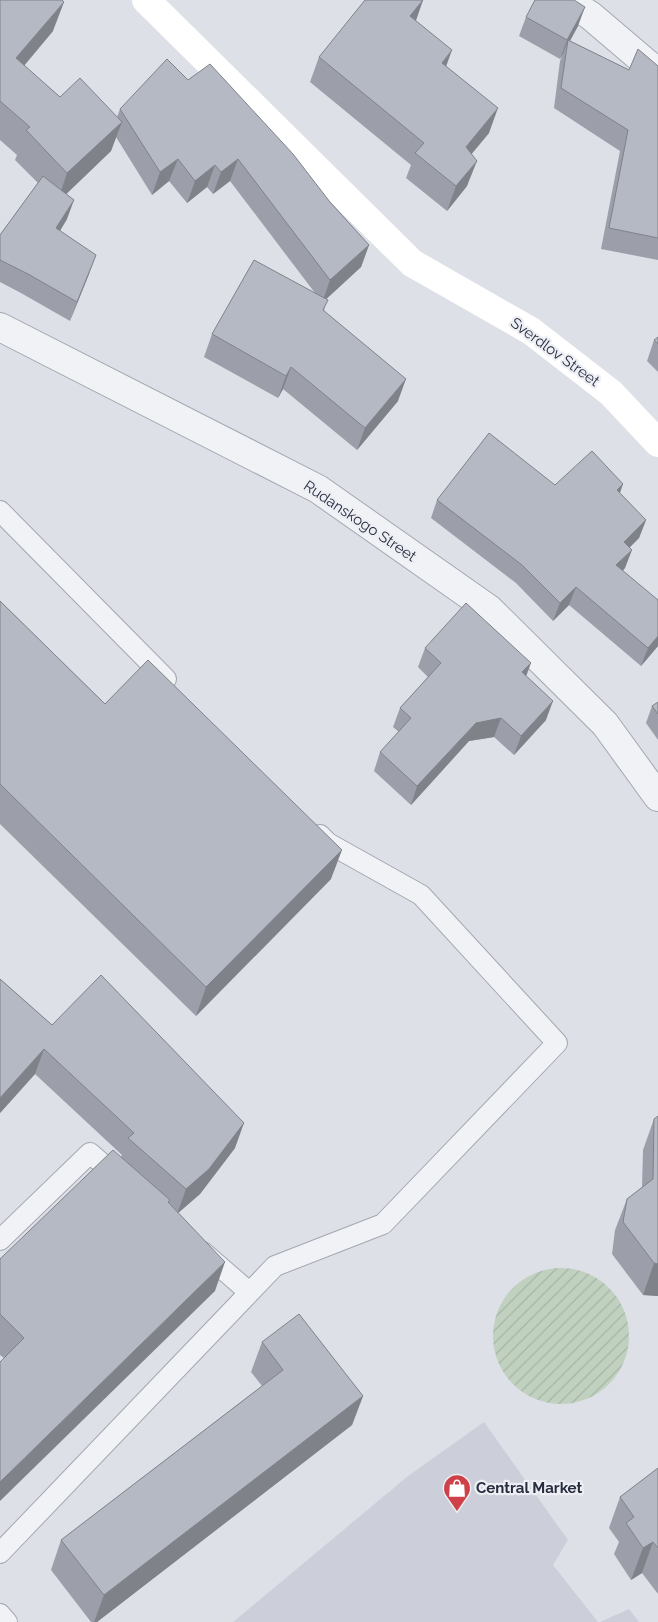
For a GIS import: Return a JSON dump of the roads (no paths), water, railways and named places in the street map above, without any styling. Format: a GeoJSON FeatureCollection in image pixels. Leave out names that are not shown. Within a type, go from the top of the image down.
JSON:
{"type":"FeatureCollection","features":[{"type":"Feature","properties":{"kind":"main road","name":"Sverdlov Street"},"geometry":{"type":"LineString","coordinates":[[146,0],[412,263],[531,332],[611,393],[658,443]]}},
{"type":"Feature","properties":{"kind":"street"},"geometry":{"type":"LineString","coordinates":[[567,0],[592,16],[658,73]]}},
{"type":"Feature","properties":{"kind":"street","name":"Rudanskogo Street"},"geometry":{"type":"LineString","coordinates":[[0,327],[318,490],[489,609],[605,724],[658,797]]}},
{"type":"Feature","properties":{"kind":"lane"},"geometry":{"type":"LineString","coordinates":[[0,511],[182,695]]}},
{"type":"Feature","properties":{"kind":"lane"},"geometry":{"type":"LineString","coordinates":[[0,1553],[275,1266],[383,1224],[557,1043],[421,895],[328,843],[307,822]]}},
{"type":"Feature","properties":{"kind":"lane"},"geometry":{"type":"LineString","coordinates":[[0,1240],[90,1152],[132,1190]]}},
{"type":"Feature","properties":{"kind":"lane"},"geometry":{"type":"LineString","coordinates":[[188,1238],[249,1292]]}},
{"type":"Feature","properties":{"kind":"lane"},"geometry":{"type":"LineString","coordinates":[[0,1614],[7,1622]]}},
{"type":"Feature","properties":{"kind":"place","name":"Central Market"},"geometry":{"type":"Point","coordinates":[457,1512]}}]}
